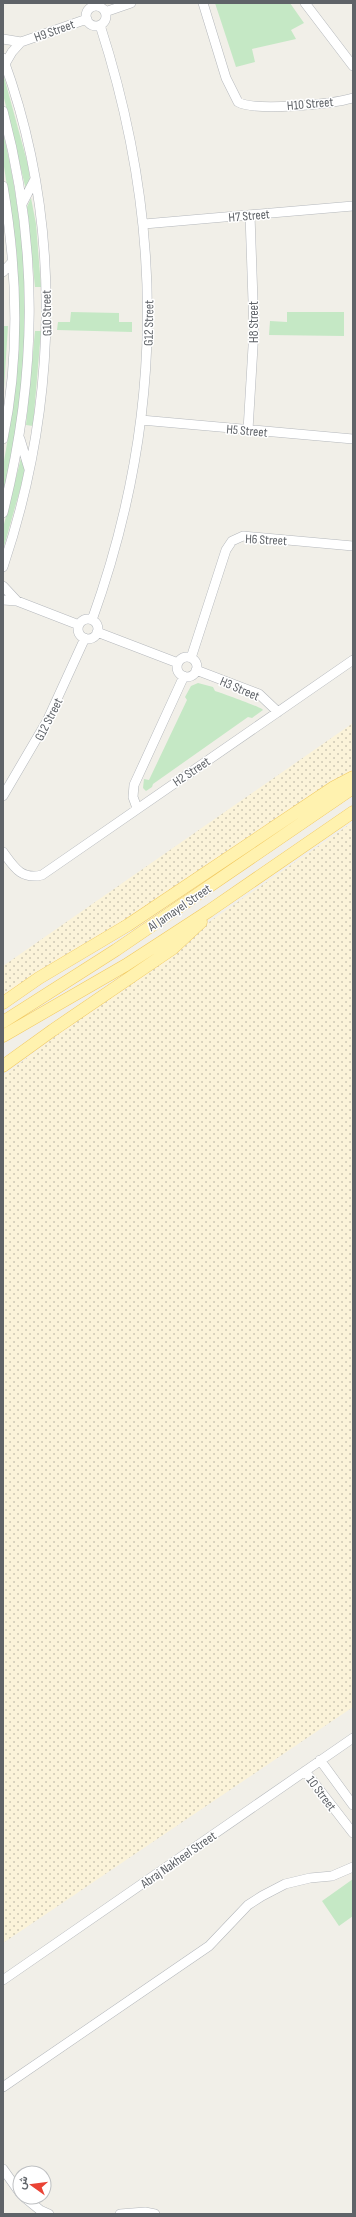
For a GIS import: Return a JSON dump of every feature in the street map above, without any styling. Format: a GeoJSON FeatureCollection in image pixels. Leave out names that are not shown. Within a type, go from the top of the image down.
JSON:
{"type":"FeatureCollection","features":[{"type":"Feature","properties":{"kind":"main road"},"geometry":{"type":"LineString","coordinates":[[3,1003],[39,978],[107,938],[334,787],[353,777]]}},
{"type":"Feature","properties":{"kind":"main road","name":"Al Jamayel Street"},"geometry":{"type":"LineString","coordinates":[[3,1022],[110,954],[353,788]]}},
{"type":"Feature","properties":{"kind":"main road","name":"Al Jamayel Street"},"geometry":{"type":"LineString","coordinates":[[3,1036],[84,991],[209,912],[353,812]]}},
{"type":"Feature","properties":{"kind":"main road"},"geometry":{"type":"LineString","coordinates":[[3,1066],[52,1030],[172,949],[200,923],[209,912]]}},
{"type":"Feature","properties":{"kind":"street"},"geometry":{"type":"LineString","coordinates":[[105,12],[131,3]]}},
{"type":"Feature","properties":{"kind":"street","name":"H10 Street"},"geometry":{"type":"LineString","coordinates":[[203,3],[226,78],[238,102],[251,106],[266,107],[353,98]]}},
{"type":"Feature","properties":{"kind":"street"},"geometry":{"type":"LineString","coordinates":[[305,3],[353,66]]}},
{"type":"Feature","properties":{"kind":"street"},"geometry":{"type":"LineString","coordinates":[[92,5],[101,7],[105,12],[106,18],[100,25],[94,25],[87,19],[87,12],[92,5]]}},
{"type":"Feature","properties":{"kind":"street","name":"H9 Street"},"geometry":{"type":"LineString","coordinates":[[3,39],[21,42],[87,19]]}},
{"type":"Feature","properties":{"kind":"street","name":"G12 Street"},"geometry":{"type":"LineString","coordinates":[[92,620],[113,556],[125,508],[141,420],[148,327],[144,224],[138,182],[121,97],[100,25]]}},
{"type":"Feature","properties":{"kind":"street","name":"H9 Street"},"geometry":{"type":"LineString","coordinates":[[4,61],[21,42]]}},
{"type":"Feature","properties":{"kind":"street","name":"G10 Street"},"geometry":{"type":"LineString","coordinates":[[3,567],[30,471],[42,398],[46,327],[44,252],[34,180],[20,114],[4,61]]}},
{"type":"Feature","properties":{"kind":"street","name":"G10 Street"},"geometry":{"type":"LineString","coordinates":[[3,112],[14,154],[22,204],[29,269],[31,320],[28,376],[20,438],[3,513]]}},
{"type":"Feature","properties":{"kind":"street"},"geometry":{"type":"LineString","coordinates":[[22,204],[34,180]]}},
{"type":"Feature","properties":{"kind":"street"},"geometry":{"type":"LineString","coordinates":[[3,186],[12,262],[13,349],[10,393],[3,439]]}},
{"type":"Feature","properties":{"kind":"street","name":"H7 Street"},"geometry":{"type":"LineString","coordinates":[[144,224],[353,206]]}},
{"type":"Feature","properties":{"kind":"street","name":"H8 Street"},"geometry":{"type":"LineString","coordinates":[[248,430],[254,324],[250,215]]}},
{"type":"Feature","properties":{"kind":"street"},"geometry":{"type":"LineString","coordinates":[[3,272],[12,262]]}},
{"type":"Feature","properties":{"kind":"street","name":"H5 Street"},"geometry":{"type":"LineString","coordinates":[[141,420],[353,439]]}},
{"type":"Feature","properties":{"kind":"street"},"geometry":{"type":"LineString","coordinates":[[20,438],[30,471]]}},
{"type":"Feature","properties":{"kind":"street","name":"H6 Street"},"geometry":{"type":"LineString","coordinates":[[191,658],[226,550],[232,541],[243,536],[353,546]]}},
{"type":"Feature","properties":{"kind":"street"},"geometry":{"type":"LineString","coordinates":[[3,586],[17,600]]}},
{"type":"Feature","properties":{"kind":"street"},"geometry":{"type":"LineString","coordinates":[[3,600],[17,600],[79,625]]}},
{"type":"Feature","properties":{"kind":"street"},"geometry":{"type":"LineString","coordinates":[[85,619],[92,620],[97,625],[97,632],[92,638],[85,638],[79,632],[79,625],[85,619]]}},
{"type":"Feature","properties":{"kind":"street"},"geometry":{"type":"LineString","coordinates":[[97,632],[178,663]]}},
{"type":"Feature","properties":{"kind":"street","name":"G12 Street"},"geometry":{"type":"LineString","coordinates":[[3,796],[47,721],[85,638]]}},
{"type":"Feature","properties":{"kind":"street"},"geometry":{"type":"LineString","coordinates":[[184,657],[191,658],[197,663],[196,670],[191,676],[184,676],[178,670],[178,663],[184,657]]}},
{"type":"Feature","properties":{"kind":"street","name":"H2 Street"},"geometry":{"type":"LineString","coordinates":[[3,852],[19,873],[28,876],[42,875],[48,872],[137,808],[353,660]]}},
{"type":"Feature","properties":{"kind":"street","name":"H3 Street"},"geometry":{"type":"LineString","coordinates":[[196,670],[259,694],[278,712]]}},
{"type":"Feature","properties":{"kind":"street"},"geometry":{"type":"LineString","coordinates":[[137,808],[133,797],[134,785],[184,676]]}},
{"type":"Feature","properties":{"kind":"street","name":"Abraj Nakheel Street"},"geometry":{"type":"LineString","coordinates":[[3,1980],[353,1738]]}},
{"type":"Feature","properties":{"kind":"street","name":"10 Street"},"geometry":{"type":"LineString","coordinates":[[320,1760],[353,1805]]}},
{"type":"Feature","properties":{"kind":"street","name":"10 Street"},"geometry":{"type":"LineString","coordinates":[[305,1771],[353,1833]]}},
{"type":"Feature","properties":{"kind":"street"},"geometry":{"type":"LineString","coordinates":[[3,2087],[209,1946],[244,1909],[262,1896],[285,1884],[310,1878],[332,1876],[353,1866]]}},
{"type":"Feature","properties":{"kind":"street"},"geometry":{"type":"LineString","coordinates":[[3,2169],[12,2182]]}},
{"type":"Feature","properties":{"kind":"street"},"geometry":{"type":"LineString","coordinates":[[34,2205],[49,2214]]}},
{"type":"Feature","properties":{"kind":"street"},"geometry":{"type":"LineString","coordinates":[[120,2214],[145,2212],[155,2214]]}},
{"type":"Feature","properties":{"kind":"sand"},"geometry":{"type":"Polygon","coordinates":[[[353,723],[353,773],[3,1003],[3,966],[353,723]]]}},
{"type":"Feature","properties":{"kind":"sand"},"geometry":{"type":"Polygon","coordinates":[[[353,822],[353,1707],[3,1943],[3,1076],[183,940],[353,822]]]}},
{"type":"Feature","properties":{"kind":"green space"},"geometry":{"type":"Polygon","coordinates":[[[215,3],[290,3],[304,23],[291,30],[296,39],[252,49],[255,62],[236,67],[215,3]]]}},
{"type":"Feature","properties":{"kind":"green space"},"geometry":{"type":"Polygon","coordinates":[[[3,73],[28,165],[30,179],[26,190],[3,94],[3,73]]]}},
{"type":"Feature","properties":{"kind":"green space"},"geometry":{"type":"Polygon","coordinates":[[[3,132],[19,221],[24,267],[26,312],[20,403],[13,448],[3,493],[3,467],[13,408],[19,321],[16,246],[3,160],[3,132]]]}},
{"type":"Feature","properties":{"kind":"green space"},"geometry":{"type":"Polygon","coordinates":[[[31,198],[36,224],[41,287],[35,287],[27,207],[31,198]]]}},
{"type":"Feature","properties":{"kind":"green space"},"geometry":{"type":"Polygon","coordinates":[[[71,312],[119,313],[119,322],[132,322],[132,332],[57,330],[58,322],[70,322],[71,312]]]}},
{"type":"Feature","properties":{"kind":"green space"},"geometry":{"type":"Polygon","coordinates":[[[287,312],[344,312],[344,336],[269,335],[270,321],[287,322],[287,312]]]}},
{"type":"Feature","properties":{"kind":"green space"},"geometry":{"type":"Polygon","coordinates":[[[3,326],[8,326],[3,404],[3,326]]]}},
{"type":"Feature","properties":{"kind":"green space"},"geometry":{"type":"Polygon","coordinates":[[[35,331],[41,331],[33,426],[26,425],[35,331]]]}},
{"type":"Feature","properties":{"kind":"green space"},"geometry":{"type":"Polygon","coordinates":[[[21,458],[25,464],[23,479],[3,550],[3,528],[21,458]]]}},
{"type":"Feature","properties":{"kind":"green space"},"geometry":{"type":"Polygon","coordinates":[[[198,683],[213,687],[215,691],[249,703],[263,710],[252,718],[248,717],[153,784],[152,787],[146,791],[143,788],[144,779],[149,780],[187,700],[185,697],[191,686],[198,683]]]}},
{"type":"Feature","properties":{"kind":"green space"},"geometry":{"type":"Polygon","coordinates":[[[353,1879],[353,1916],[339,1926],[322,1901],[353,1879]]]}}]}
